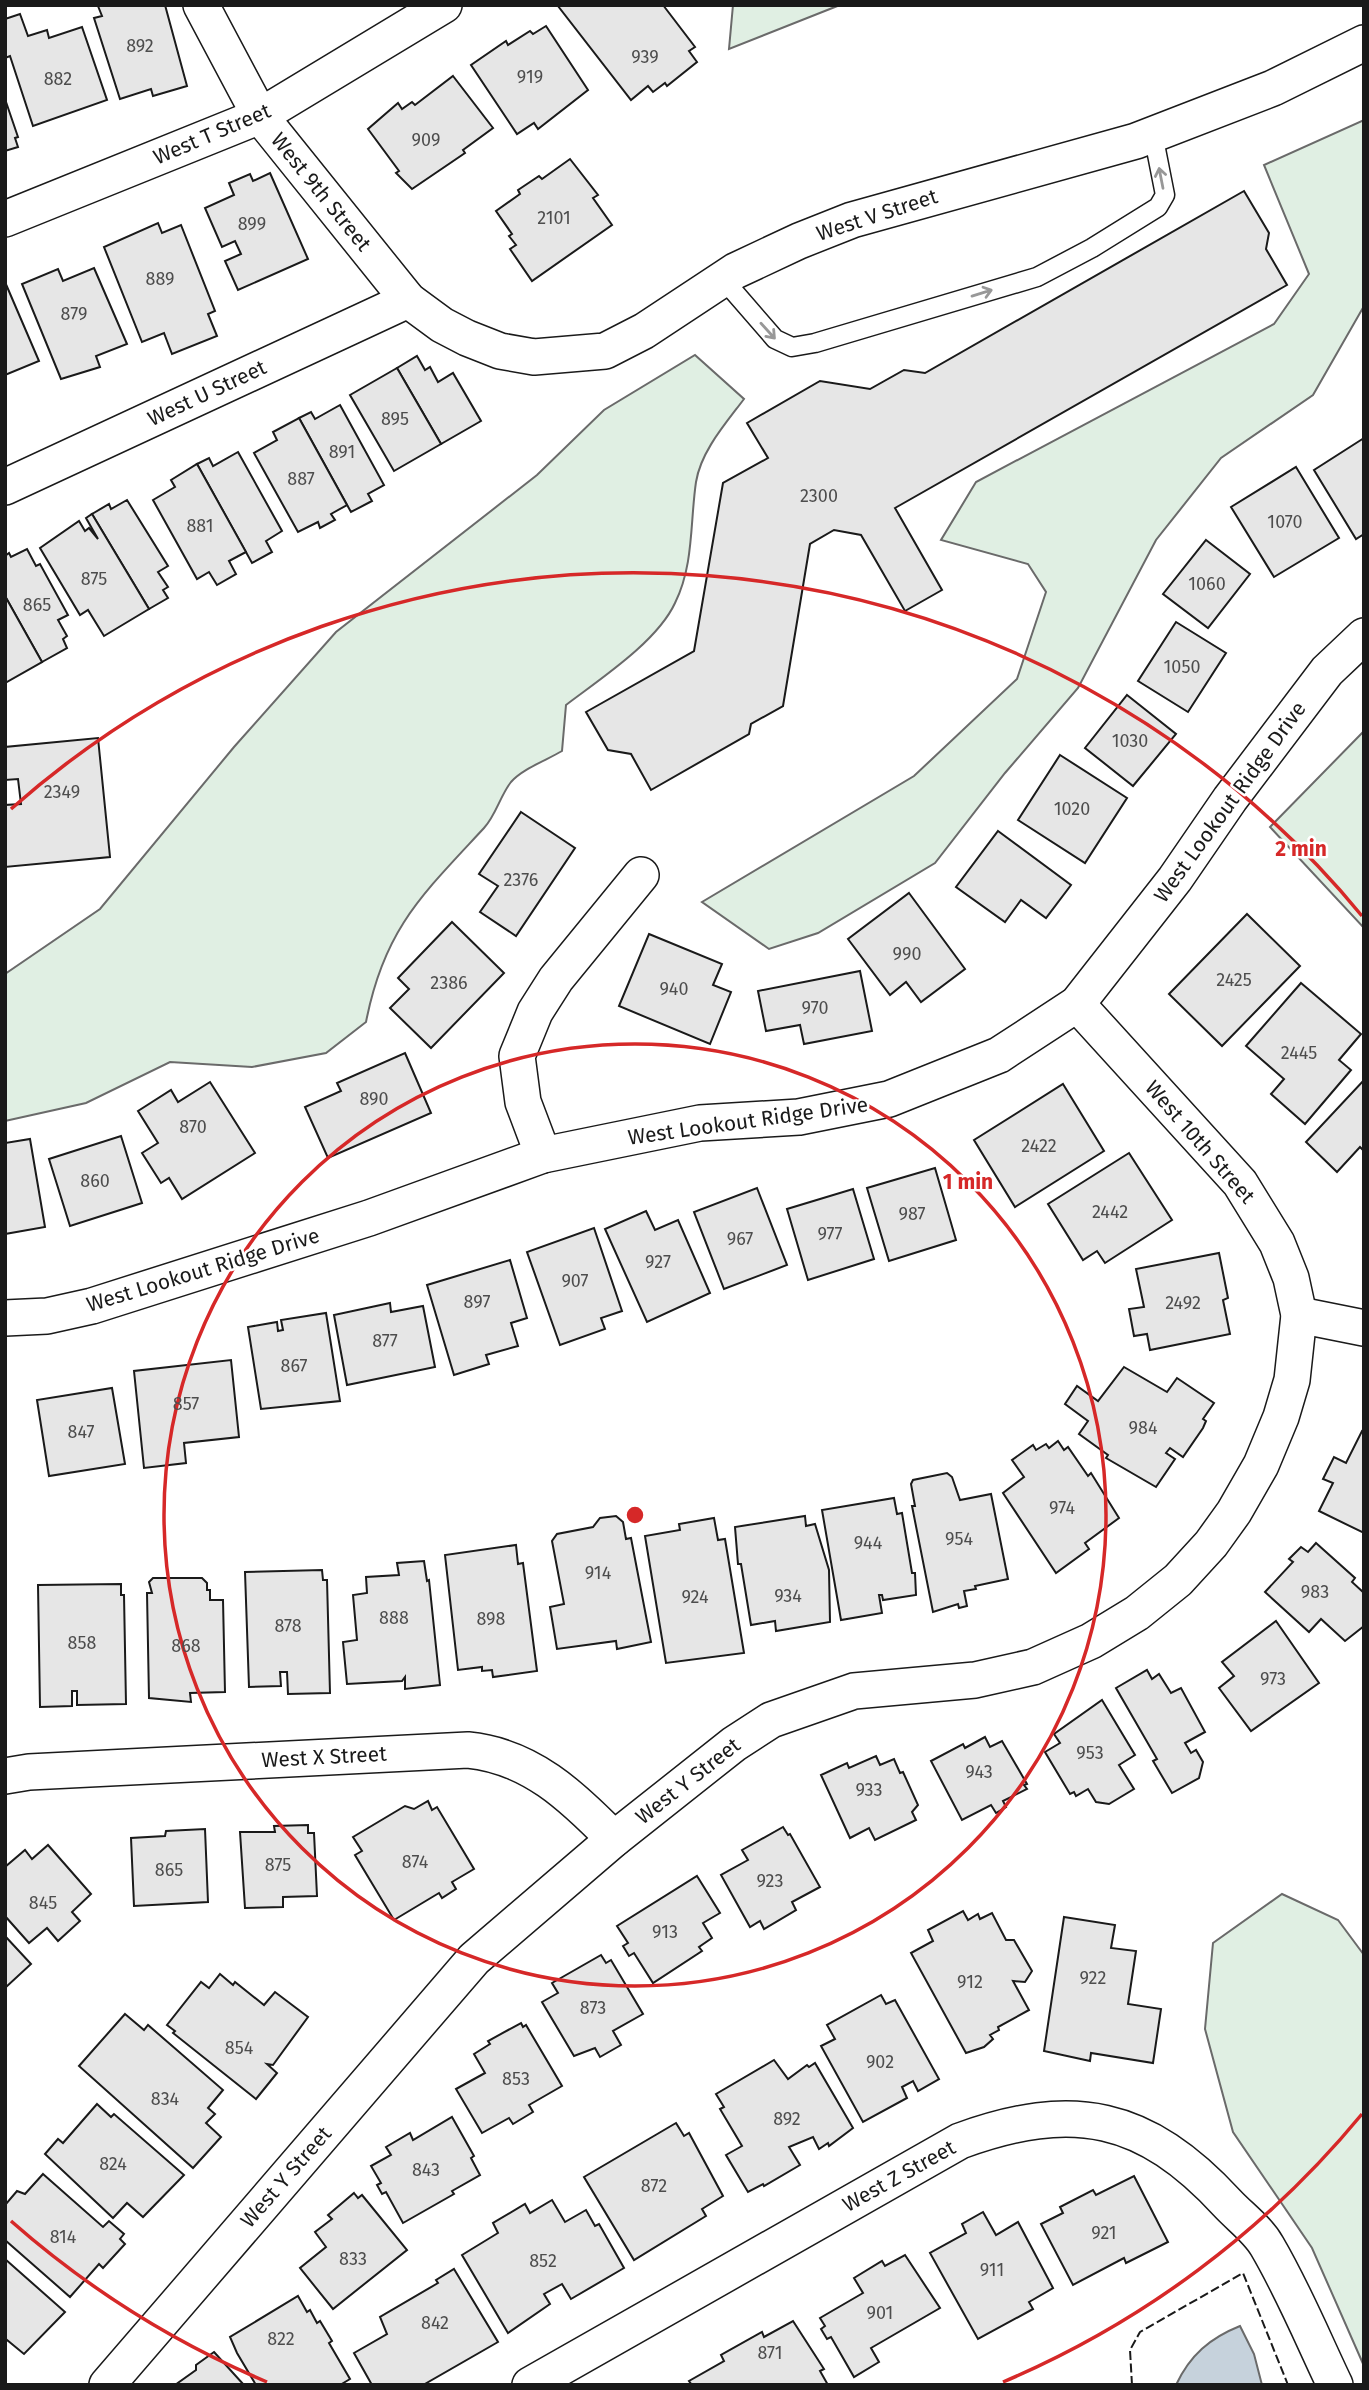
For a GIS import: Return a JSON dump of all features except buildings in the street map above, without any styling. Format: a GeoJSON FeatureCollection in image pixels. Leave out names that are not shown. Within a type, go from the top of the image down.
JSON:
{"type":"FeatureCollection","features":[{"type":"Feature","properties":{"kind":"street","name":"West 9th Street"},"geometry":{"type":"LineString","coordinates":[[201,5],[260,116],[408,300]]}},
{"type":"Feature","properties":{"kind":"street","name":"West T Street"},"geometry":{"type":"LineString","coordinates":[[5,219],[260,116],[444,5]]}},
{"type":"Feature","properties":{"kind":"street","name":"West V Street"},"geometry":{"type":"LineString","coordinates":[[408,300],[442,325],[500,351],[534,357],[604,351],[644,331],[723,279],[799,241],[852,220],[1070,162],[1153,134],[1273,88],[1364,43]]}},
{"type":"Feature","properties":{"kind":"street","name":"West U Street"},"geometry":{"type":"LineString","coordinates":[[5,487],[408,300]]}},
{"type":"Feature","properties":{"kind":"street","name":"West Lookout Ridge Drive"},"geometry":{"type":"LineString","coordinates":[[5,1318],[47,1317],[93,1306],[369,1218],[543,1155],[700,1123],[799,1116],[889,1100],[999,1055],[1077,1004],[1175,878],[1230,799],[1327,671],[1364,636]]}},
{"type":"Feature","properties":{"kind":"street"},"geometry":{"type":"LineString","coordinates":[[1327,671],[1364,657]]}},
{"type":"Feature","properties":{"kind":"street"},"geometry":{"type":"LineString","coordinates":[[543,1155],[523,1102],[517,1056],[535,1012],[556,979],[641,876]]}},
{"type":"Feature","properties":{"kind":"street","name":"West 10th Street"},"geometry":{"type":"LineString","coordinates":[[1077,1004],[1240,1183],[1277,1243],[1291,1278],[1299,1315]]}},
{"type":"Feature","properties":{"kind":"street"},"geometry":{"type":"LineString","coordinates":[[1299,1315],[1364,1328]]}},
{"type":"Feature","properties":{"kind":"street","name":"West Y Street"},"geometry":{"type":"LineString","coordinates":[[107,2385],[474,1959],[614,1839],[734,1744],[771,1720],[855,1691],[975,1679],[1033,1667],[1091,1641],[1137,1613],[1178,1580],[1211,1544],[1234,1512],[1261,1465],[1281,1417],[1292,1380],[1299,1315]]}},
{"type":"Feature","properties":{"kind":"street","name":"West X Street"},"geometry":{"type":"LineString","coordinates":[[5,1776],[29,1772],[478,1751],[509,1757],[544,1775],[581,1805],[614,1839]]}},
{"type":"Feature","properties":{"kind":"street","name":"West Z Street"},"geometry":{"type":"LineString","coordinates":[[530,2385],[960,2141],[1005,2124],[1057,2118],[1097,2121],[1136,2132],[1167,2148],[1200,2173],[1266,2244],[1335,2385]]}},
{"type":"Feature","properties":{"kind":"lane"},"geometry":{"type":"LineString","coordinates":[[723,279],[775,339],[792,347],[816,343],[1037,277],[1092,248],[1158,207],[1165,195],[1153,134]]}},
{"type":"Feature","properties":{"kind":"green space"},"geometry":{"type":"Polygon","coordinates":[[[733,5],[840,5],[729,49],[733,5]]]}},
{"type":"Feature","properties":{"kind":"green space"},"geometry":{"type":"Polygon","coordinates":[[[1364,120],[1364,306],[1313,395],[1221,458],[1156,540],[1078,688],[1005,773],[935,863],[818,933],[769,949],[702,902],[914,776],[1017,679],[1046,592],[1028,564],[941,540],[976,482],[1274,324],[1309,274],[1264,165],[1364,120]]]}},
{"type":"Feature","properties":{"kind":"green space"},"geometry":{"type":"Polygon","coordinates":[[[695,355],[744,399],[703,459],[696,482],[688,559],[675,603],[667,618],[642,646],[566,705],[562,751],[528,769],[511,782],[488,823],[408,915],[383,962],[366,1022],[326,1053],[252,1067],[170,1062],[86,1103],[5,1121],[5,974],[100,909],[234,747],[336,632],[537,475],[604,410],[695,355]]]}},
{"type":"Feature","properties":{"kind":"green space"},"geometry":{"type":"Polygon","coordinates":[[[1364,731],[1364,928],[1270,827],[1364,731]]]}},
{"type":"Feature","properties":{"kind":"green space"},"geometry":{"type":"Polygon","coordinates":[[[1282,1894],[1338,1920],[1364,1955],[1364,2366],[1312,2248],[1233,2132],[1205,2029],[1213,1943],[1282,1894]]]}},
{"type":"Feature","properties":{"kind":"shaded area"},"geometry":{"type":"Polygon","coordinates":[[[1240,2326],[1254,2354],[1262,2385],[1176,2385],[1194,2356],[1219,2336],[1240,2326]]]}},
{"type":"Feature","properties":{"kind":"fence"},"geometry":{"type":"LineString","coordinates":[[1132,2385],[1130,2350],[1140,2332],[1243,2273],[1288,2385]]}}]}
